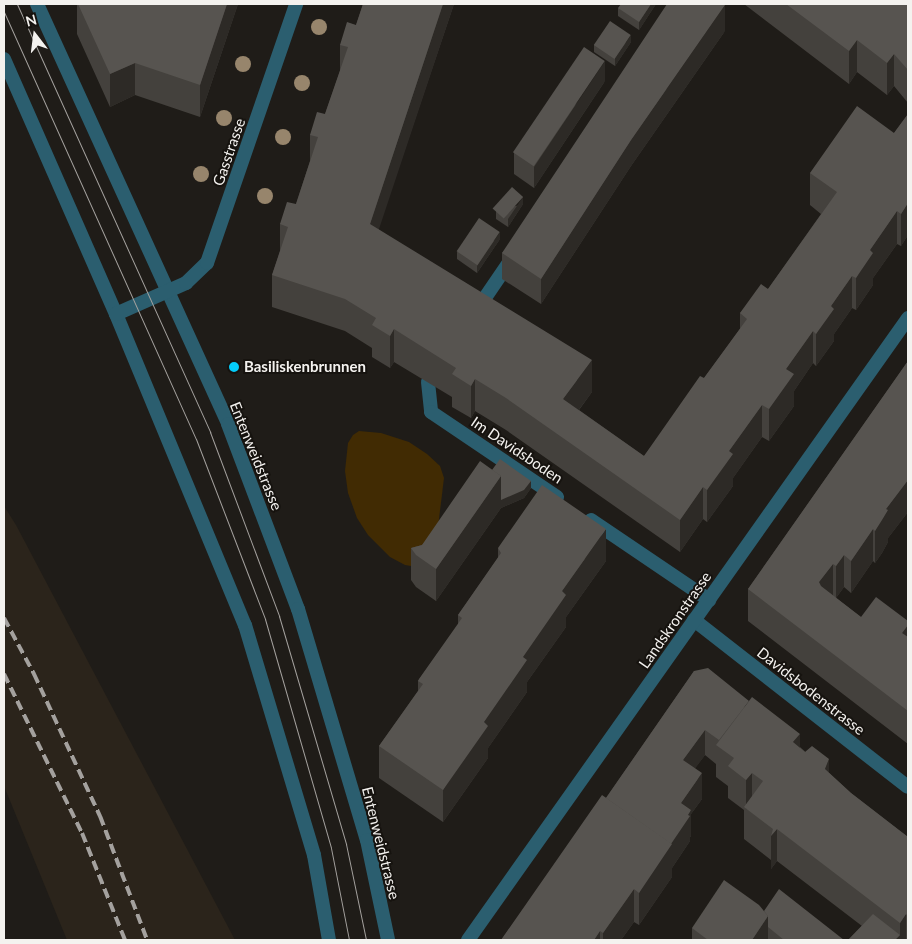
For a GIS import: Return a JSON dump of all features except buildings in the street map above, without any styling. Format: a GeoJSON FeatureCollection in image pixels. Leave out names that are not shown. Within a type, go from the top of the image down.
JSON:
{"type":"FeatureCollection","features":[{"type":"Feature","properties":{"kind":"street","name":"Entenweidstrasse"},"geometry":{"type":"LineString","coordinates":[[37,4],[228,424],[298,609],[367,840],[388,940]]}},
{"type":"Feature","properties":{"kind":"street","name":"Gasstrasse"},"geometry":{"type":"LineString","coordinates":[[116,314],[186,283],[207,263],[296,4]]}},
{"type":"Feature","properties":{"kind":"street"},"geometry":{"type":"LineString","coordinates":[[4,59],[116,314],[245,626],[314,855],[329,940]]}},
{"type":"Feature","properties":{"kind":"street"},"geometry":{"type":"LineString","coordinates":[[472,318],[521,243]]}},
{"type":"Feature","properties":{"kind":"street","name":"Landskronstrasse"},"geometry":{"type":"LineString","coordinates":[[468,940],[908,318]]}},
{"type":"Feature","properties":{"kind":"street","name":"Im Davidsboden"},"geometry":{"type":"LineString","coordinates":[[428,382],[432,412],[709,600]]}},
{"type":"Feature","properties":{"kind":"street","name":"Davidsbodenstrasse"},"geometry":{"type":"LineString","coordinates":[[694,620],[908,787]]}},
{"type":"Feature","properties":{"kind":"shaded area"},"geometry":{"type":"Polygon","coordinates":[[[359,431],[381,433],[409,442],[427,454],[440,466],[444,478],[438,527],[411,566],[390,557],[368,535],[357,518],[348,493],[345,471],[348,443],[353,435],[359,431]]]}},
{"type":"Feature","properties":{"kind":"shaded area"},"geometry":{"type":"Polygon","coordinates":[[[4,506],[16,525],[235,940],[67,940],[4,786],[4,506]]]}},
{"type":"Feature","properties":{"kind":"tram line"},"geometry":{"type":"LineString","coordinates":[[17,4],[210,432],[279,616],[346,844],[366,940]]}},
{"type":"Feature","properties":{"kind":"tram line"},"geometry":{"type":"LineString","coordinates":[[4,12],[196,439],[265,619],[331,848],[349,940]]}},
{"type":"Feature","properties":{"kind":"railway"},"geometry":{"type":"LineString","coordinates":[[4,618],[34,674],[100,816],[147,940]]}},
{"type":"Feature","properties":{"kind":"railway"},"geometry":{"type":"LineString","coordinates":[[4,674],[82,833],[125,940]]}},
{"type":"Feature","properties":{"kind":"place","name":"Basiliskenbrunnen"},"geometry":{"type":"Point","coordinates":[234,367]}}]}
